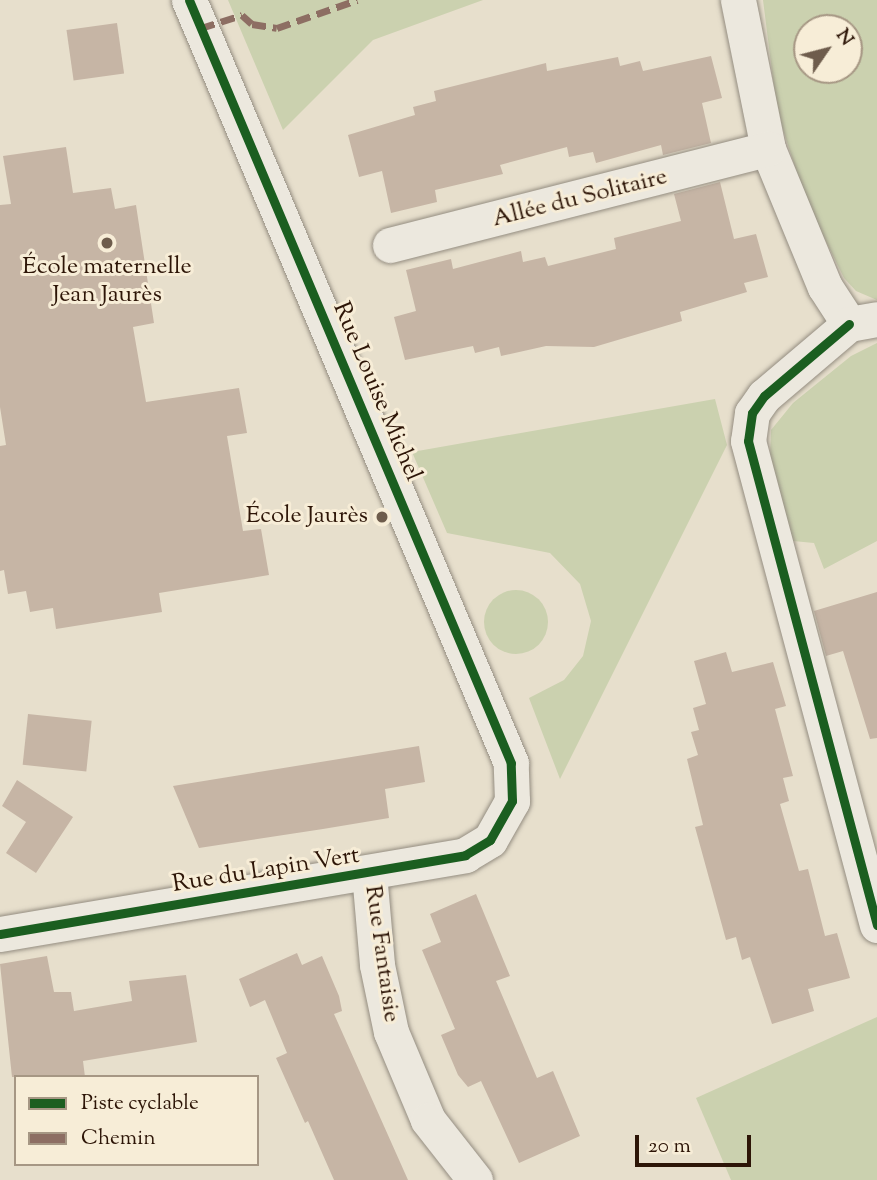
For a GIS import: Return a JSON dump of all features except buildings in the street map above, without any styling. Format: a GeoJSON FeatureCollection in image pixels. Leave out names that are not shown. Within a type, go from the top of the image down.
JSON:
{"type":"FeatureCollection","features":[{"type":"Feature","properties":{"kind":"street","name":"Rue Louise Michel"},"geometry":{"type":"LineString","coordinates":[[189,0],[512,763],[512,801]]}},
{"type":"Feature","properties":{"kind":"street"},"geometry":{"type":"LineString","coordinates":[[738,0],[768,149],[825,287],[863,321],[764,396],[752,413],[748,441],[776,564],[877,925]]}},
{"type":"Feature","properties":{"kind":"street","name":"Allée du Solitaire"},"geometry":{"type":"LineString","coordinates":[[390,245],[708,168],[768,149]]}},
{"type":"Feature","properties":{"kind":"street","name":"Rue du Lapin Vert"},"geometry":{"type":"LineString","coordinates":[[0,934],[464,855],[490,839],[512,801]]}},
{"type":"Feature","properties":{"kind":"street","name":"Rue Fantaisie"},"geometry":{"type":"LineString","coordinates":[[369,873],[377,965],[391,1032],[428,1120],[475,1180]]}},
{"type":"Feature","properties":{"kind":"green space"},"geometry":{"type":"Polygon","coordinates":[[[228,0],[483,0],[373,40],[283,130],[228,0]]]}},
{"type":"Feature","properties":{"kind":"green space"},"geometry":{"type":"Polygon","coordinates":[[[763,0],[877,0],[877,300],[856,291],[844,278],[806,201],[777,111],[763,0]]]}},
{"type":"Feature","properties":{"kind":"green space"},"geometry":{"type":"Polygon","coordinates":[[[877,343],[877,541],[824,569],[814,543],[793,541],[770,458],[771,430],[793,403],[851,356],[877,343]]]}},
{"type":"Feature","properties":{"kind":"green space"},"geometry":{"type":"Polygon","coordinates":[[[715,399],[727,445],[560,779],[529,698],[564,680],[583,656],[591,621],[580,584],[550,553],[447,533],[412,452],[715,399]]]}},
{"type":"Feature","properties":{"kind":"green space"},"geometry":{"type":"Polygon","coordinates":[[[510,590],[522,590],[539,599],[546,610],[546,634],[539,645],[522,654],[510,654],[498,649],[489,640],[484,628],[484,616],[489,604],[498,595],[510,590]]]}},
{"type":"Feature","properties":{"kind":"green space"},"geometry":{"type":"Polygon","coordinates":[[[877,1017],[877,1180],[731,1180],[696,1098],[877,1017]]]}},
{"type":"Feature","properties":{"kind":"marked path"},"geometry":{"type":"LineString","coordinates":[[201,28],[242,15],[252,24],[277,28],[357,0]]}},
{"type":"Feature","properties":{"kind":"cycle path"},"geometry":{"type":"LineString","coordinates":[[0,934],[465,855],[490,840],[512,801],[511,763],[189,0]]}},
{"type":"Feature","properties":{"kind":"cycle path"},"geometry":{"type":"LineString","coordinates":[[849,324],[764,396],[752,413],[748,441],[877,925]]}},
{"type":"Feature","properties":{"kind":"place","name":"École maternelle Jean Jaurès"},"geometry":{"type":"Point","coordinates":[107,243]}},
{"type":"Feature","properties":{"kind":"place","name":"École Jaurès"},"geometry":{"type":"Point","coordinates":[382,517]}}]}
